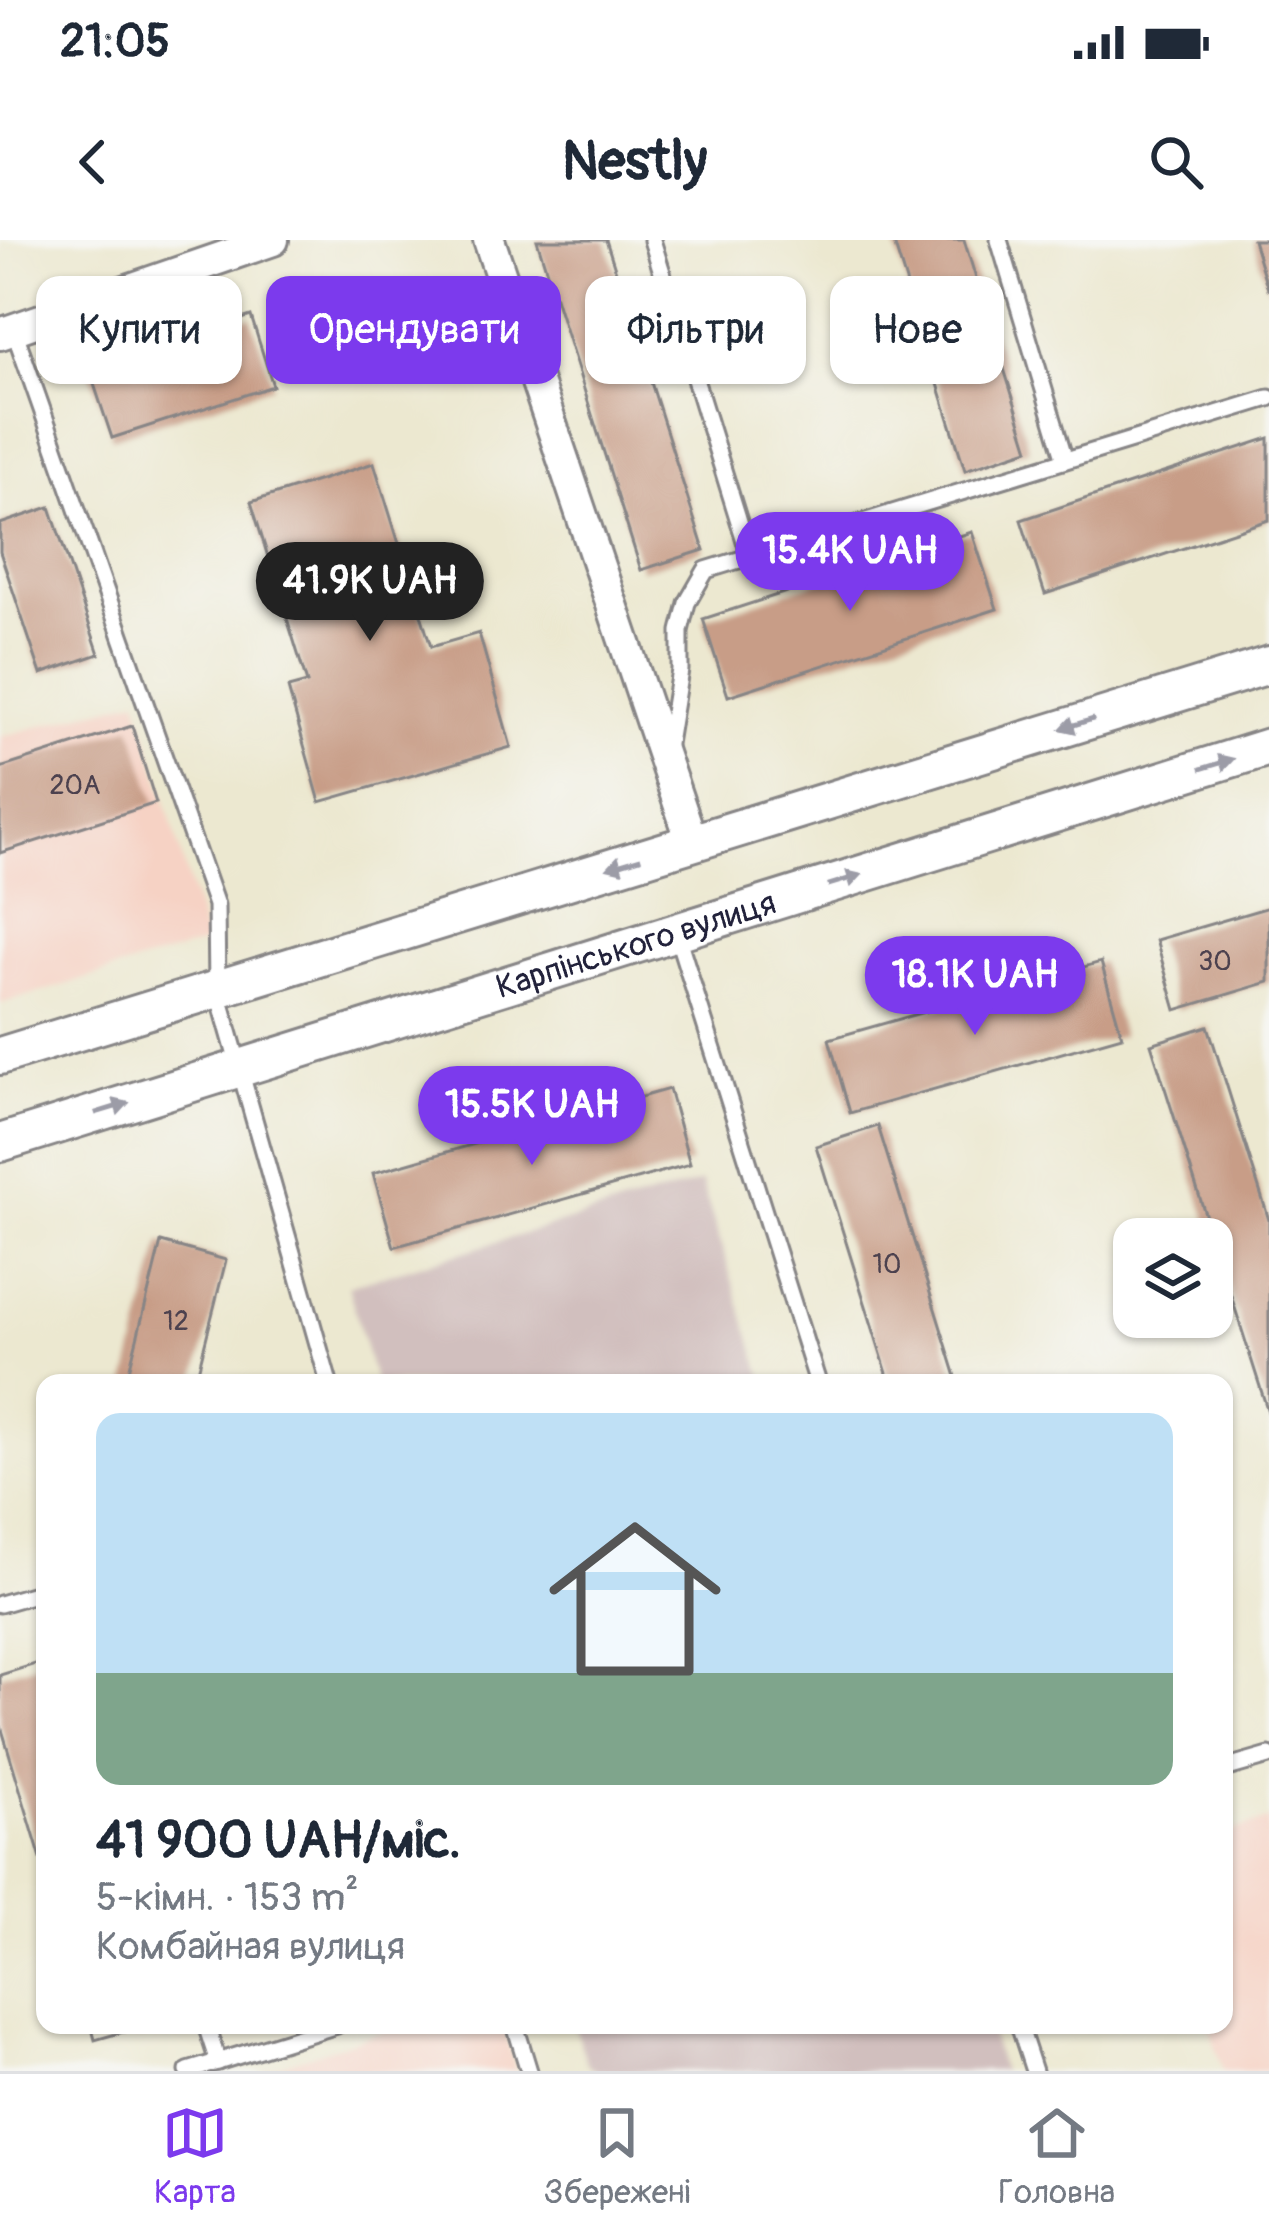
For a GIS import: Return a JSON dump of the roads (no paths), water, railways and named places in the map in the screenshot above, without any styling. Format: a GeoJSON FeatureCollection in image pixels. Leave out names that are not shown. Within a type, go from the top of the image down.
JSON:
{"type":"FeatureCollection","features":[{"type":"Feature","properties":{"kind":"street"},"geometry":{"type":"LineString","coordinates":[[7,332],[273,240]]}},
{"type":"Feature","properties":{"kind":"street"},"geometry":{"type":"LineString","coordinates":[[488,240],[692,842]]}},
{"type":"Feature","properties":{"kind":"street"},"geometry":{"type":"LineString","coordinates":[[0,1056],[1269,665]]}},
{"type":"Feature","properties":{"kind":"street","name":"Карпінського вулиця"},"geometry":{"type":"LineString","coordinates":[[0,1143],[1269,747]]}},
{"type":"Feature","properties":{"kind":"lane"},"geometry":{"type":"LineString","coordinates":[[652,240],[750,557]]}},
{"type":"Feature","properties":{"kind":"lane"},"geometry":{"type":"LineString","coordinates":[[999,240],[1065,460]]}},
{"type":"Feature","properties":{"kind":"lane"},"geometry":{"type":"LineString","coordinates":[[7,332],[216,905],[218,989],[326,1374]]}},
{"type":"Feature","properties":{"kind":"lane"},"geometry":{"type":"LineString","coordinates":[[665,765],[687,603],[706,570],[1269,398]]}},
{"type":"Feature","properties":{"kind":"lane"},"geometry":{"type":"LineString","coordinates":[[676,932],[815,1374]]}},
{"type":"Feature","properties":{"kind":"lane"},"geometry":{"type":"LineString","coordinates":[[0,1604],[36,1594]]}},
{"type":"Feature","properties":{"kind":"lane"},"geometry":{"type":"LineString","coordinates":[[1233,1766],[1269,1756]]}},
{"type":"Feature","properties":{"kind":"lane"},"geometry":{"type":"LineString","coordinates":[[209,2034],[218,2062]]}},
{"type":"Feature","properties":{"kind":"lane"},"geometry":{"type":"LineString","coordinates":[[188,2071],[308,2034]]}},
{"type":"Feature","properties":{"kind":"lane"},"geometry":{"type":"LineString","coordinates":[[518,2034],[529,2071]]}},
{"type":"Feature","properties":{"kind":"lane"},"geometry":{"type":"LineString","coordinates":[[1022,2034],[1034,2071]]}}]}
